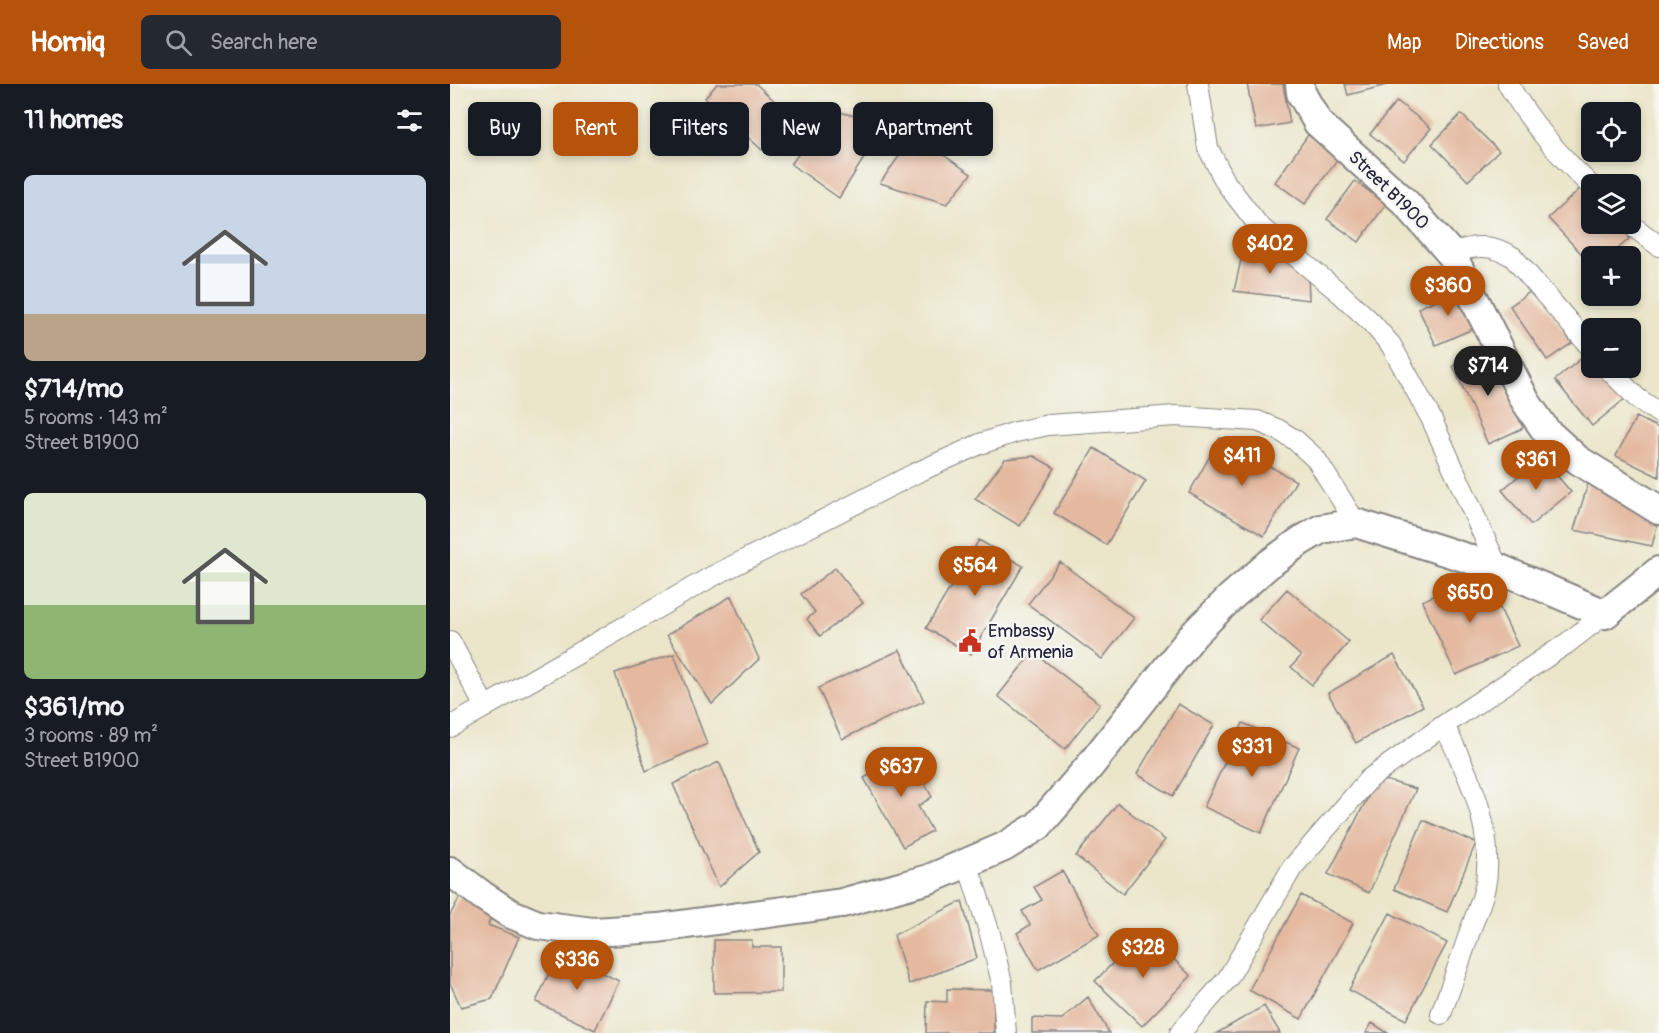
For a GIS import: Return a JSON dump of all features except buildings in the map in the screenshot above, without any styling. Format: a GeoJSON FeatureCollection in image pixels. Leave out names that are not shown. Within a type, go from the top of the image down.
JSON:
{"type":"FeatureCollection","features":[{"type":"Feature","properties":{"kind":"street"},"geometry":{"type":"LineString","coordinates":[[1198,84],[1208,148],[1226,183],[1259,226],[1302,260],[1364,315],[1391,345],[1431,418],[1498,568]]}},
{"type":"Feature","properties":{"kind":"street","name":"Street B1900"},"geometry":{"type":"LineString","coordinates":[[1300,84],[1301,93],[1318,123],[1405,202],[1452,255],[1526,402],[1546,431],[1578,460],[1659,510]]}},
{"type":"Feature","properties":{"kind":"street"},"geometry":{"type":"LineString","coordinates":[[1508,84],[1526,114],[1563,159],[1581,176]]}},
{"type":"Feature","properties":{"kind":"street"},"geometry":{"type":"LineString","coordinates":[[1641,232],[1659,246]]}},
{"type":"Feature","properties":{"kind":"street"},"geometry":{"type":"LineString","coordinates":[[1452,255],[1469,248],[1484,247],[1498,249],[1513,257],[1581,336]]}},
{"type":"Feature","properties":{"kind":"street"},"geometry":{"type":"LineString","coordinates":[[1617,378],[1637,398],[1659,413]]}},
{"type":"Feature","properties":{"kind":"street"},"geometry":{"type":"LineString","coordinates":[[450,727],[711,577],[916,473],[980,444],[1016,432],[1048,425],[1176,416],[1257,421],[1295,440],[1316,459],[1356,523]]}},
{"type":"Feature","properties":{"kind":"street"},"geometry":{"type":"LineString","coordinates":[[450,871],[509,913],[538,925],[593,932],[658,928],[843,903],[929,879],[1004,847],[1038,826],[1089,767],[1194,634],[1231,597],[1269,564],[1321,529],[1356,523],[1498,568],[1605,614]]}},
{"type":"Feature","properties":{"kind":"street"},"geometry":{"type":"LineString","coordinates":[[1180,1033],[1228,978],[1292,868],[1369,779],[1444,725],[1566,644],[1659,572]]}},
{"type":"Feature","properties":{"kind":"street"},"geometry":{"type":"LineString","coordinates":[[450,641],[485,707]]}},
{"type":"Feature","properties":{"kind":"street"},"geometry":{"type":"LineString","coordinates":[[1441,1014],[1483,895],[1488,871],[1487,845],[1478,800],[1444,725]]}},
{"type":"Feature","properties":{"kind":"street"},"geometry":{"type":"LineString","coordinates":[[967,862],[990,934],[1002,983],[1006,1033]]}},
{"type":"Feature","properties":{"kind":"place","name":"Embassy of Armenia"},"geometry":{"type":"Point","coordinates":[970,641]}}]}
